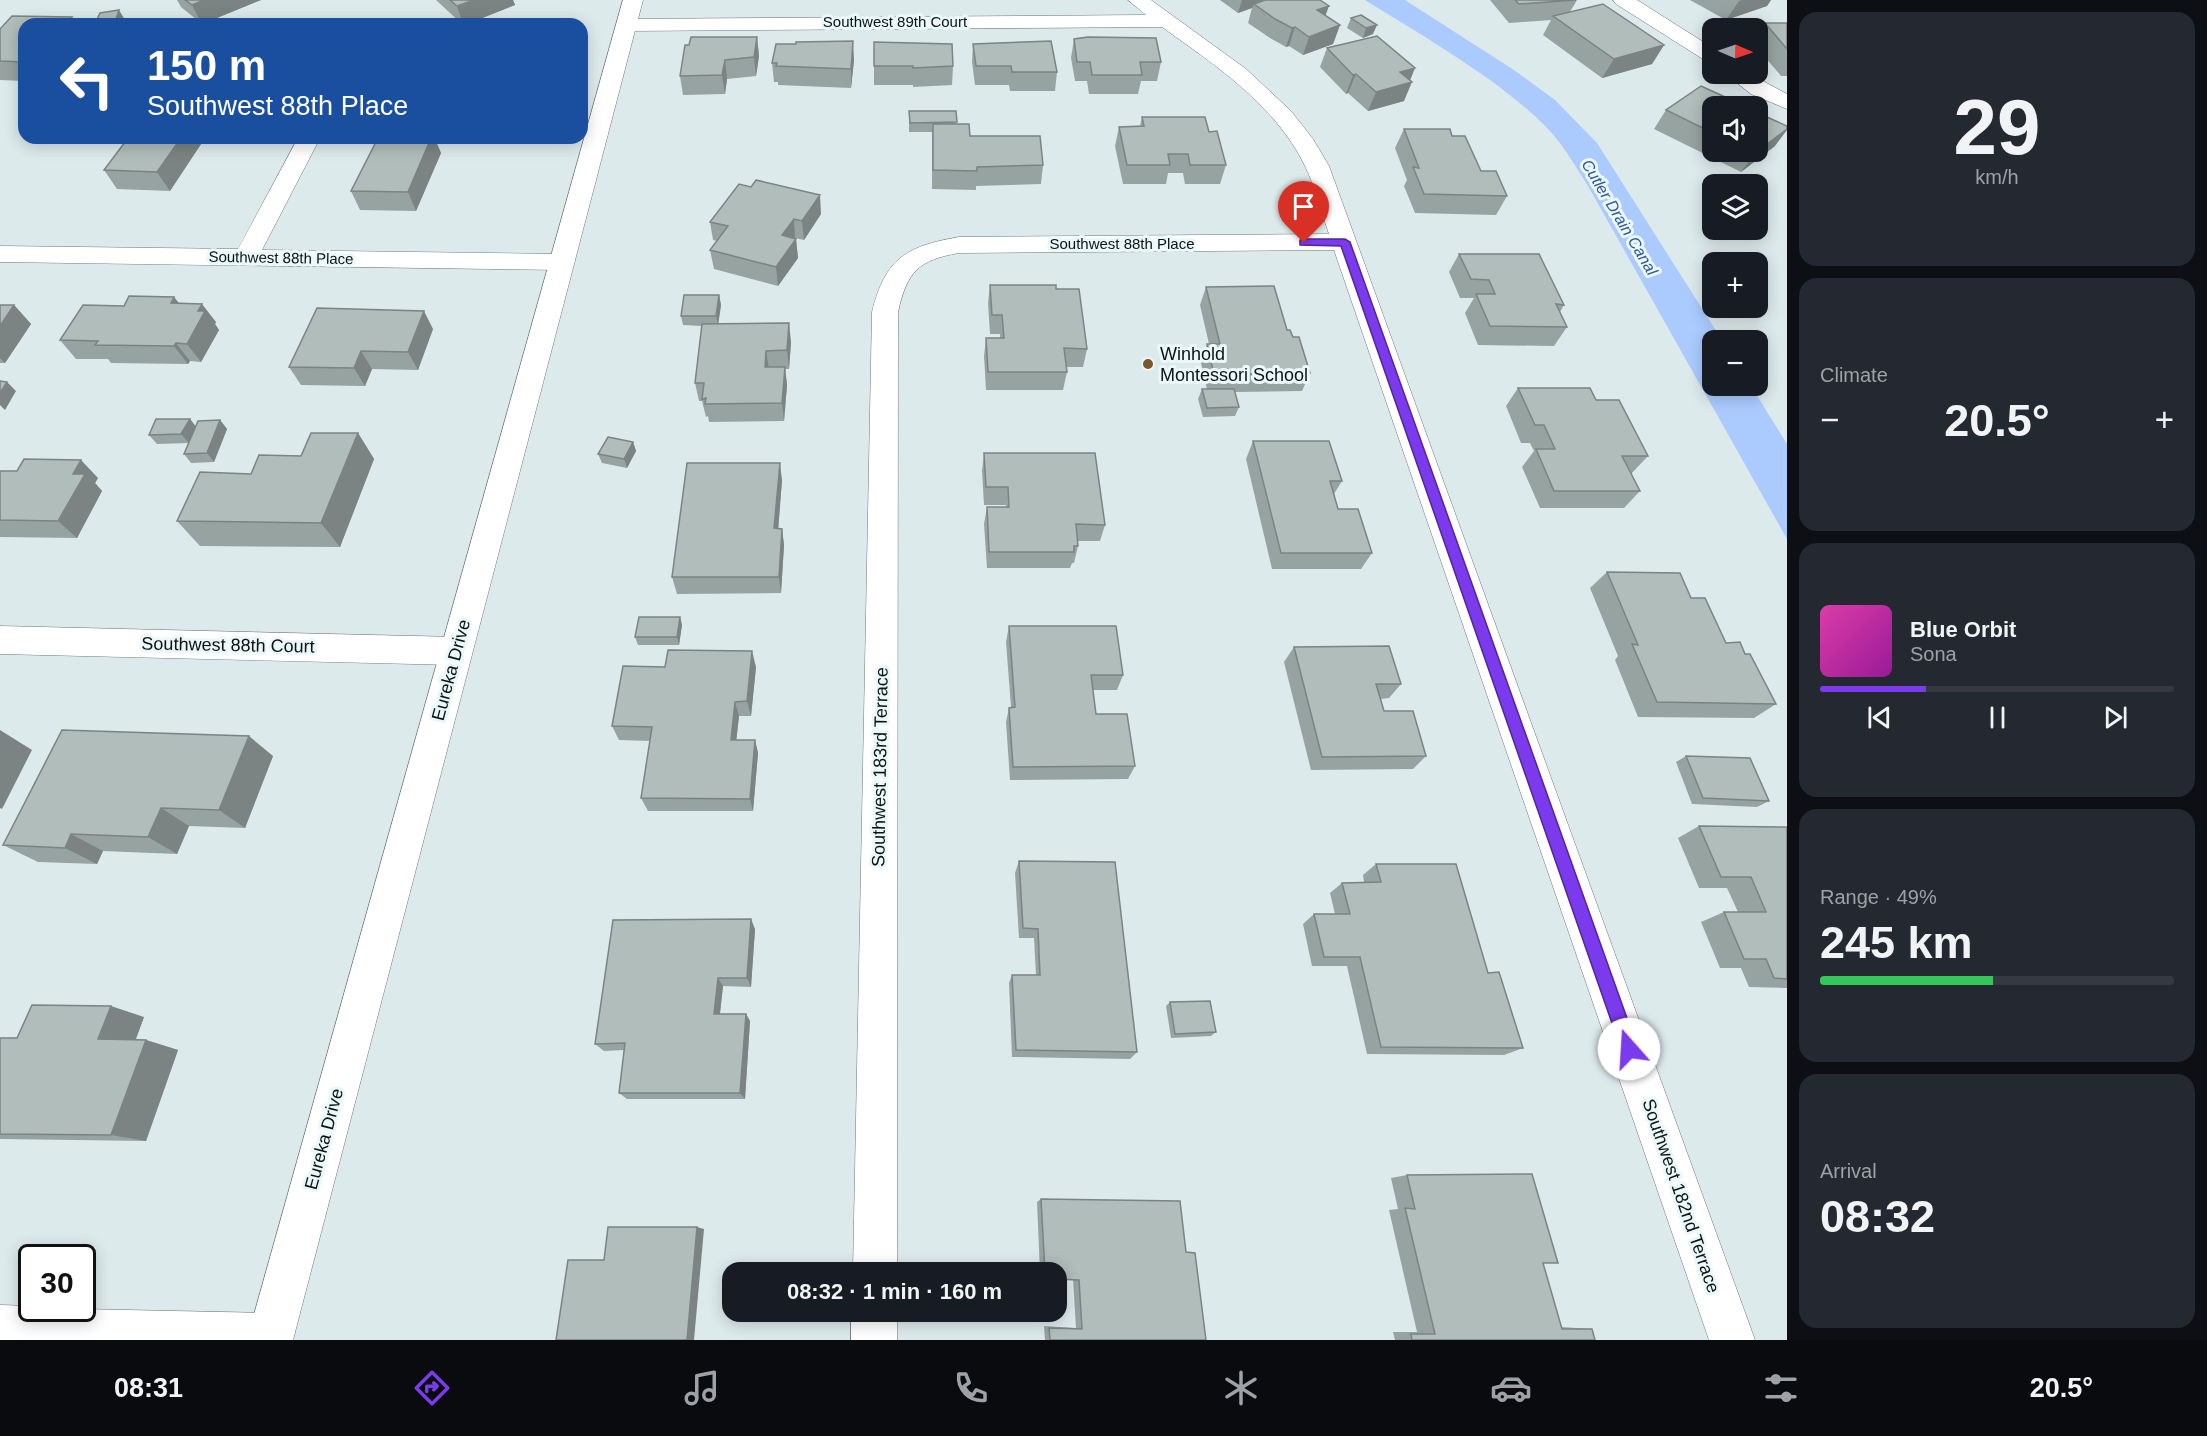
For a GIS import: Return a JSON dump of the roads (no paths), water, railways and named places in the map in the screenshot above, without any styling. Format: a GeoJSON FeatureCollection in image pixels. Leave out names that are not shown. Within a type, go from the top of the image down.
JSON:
{"type":"FeatureCollection","features":[{"type":"Feature","properties":{"kind":"street","name":"Southwest 182nd Terrace"},"geometry":{"type":"LineString","coordinates":[[1138,0],[1255,87],[1295,129],[1317,166],[1732,1340]]}},
{"type":"Feature","properties":{"kind":"street"},"geometry":{"type":"LineString","coordinates":[[1623,0],[1702,50]]}},
{"type":"Feature","properties":{"kind":"street","name":"Southwest 89th Court"},"geometry":{"type":"LineString","coordinates":[[629,12],[1165,21]]}},
{"type":"Feature","properties":{"kind":"street","name":"Eureka Drive"},"geometry":{"type":"LineString","coordinates":[[270,1338],[629,12]]}},
{"type":"Feature","properties":{"kind":"street"},"geometry":{"type":"LineString","coordinates":[[1754,84],[1782,100]]}},
{"type":"Feature","properties":{"kind":"street"},"geometry":{"type":"LineString","coordinates":[[246,257],[306,144]]}},
{"type":"Feature","properties":{"kind":"street","name":"Southwest 88th Place"},"geometry":{"type":"LineString","coordinates":[[904,266],[918,256],[936,249],[980,244],[1345,242]]}},
{"type":"Feature","properties":{"kind":"street","name":"Southwest 88th Place"},"geometry":{"type":"LineString","coordinates":[[0,254],[562,262]]}},
{"type":"Feature","properties":{"kind":"street","name":"Southwest 183rd Terrace"},"geometry":{"type":"LineString","coordinates":[[875,1262],[885,312],[894,277],[904,266]]}},
{"type":"Feature","properties":{"kind":"street","name":"Southwest 88th Court"},"geometry":{"type":"LineString","coordinates":[[0,640],[456,651]]}},
{"type":"Feature","properties":{"kind":"street"},"geometry":{"type":"LineString","coordinates":[[874,1322],[874,1340]]}},
{"type":"Feature","properties":{"kind":"street"},"geometry":{"type":"LineString","coordinates":[[0,1328],[270,1338]]}},
{"type":"Feature","properties":{"kind":"water","name":"Cutler Drain Canal"},"geometry":{"type":"Polygon","coordinates":[[[1365,0],[1405,0],[1514,70],[1555,100],[1597,143],[1702,308],[1702,318],[1708,318],[1716,330],[1702,330],[1702,388],[1588,186],[1560,143],[1530,112],[1508,94],[1436,44],[1365,0]]]}},
{"type":"Feature","properties":{"kind":"water","name":"Cutler Drain Canal"},"geometry":{"type":"Polygon","coordinates":[[[1706,396],[1757,396],[1787,444],[1787,539],[1706,396]]]}},
{"type":"Feature","properties":{"kind":"place","name":"Winhold Montessori School"},"geometry":{"type":"Point","coordinates":[1148,364]}}]}
